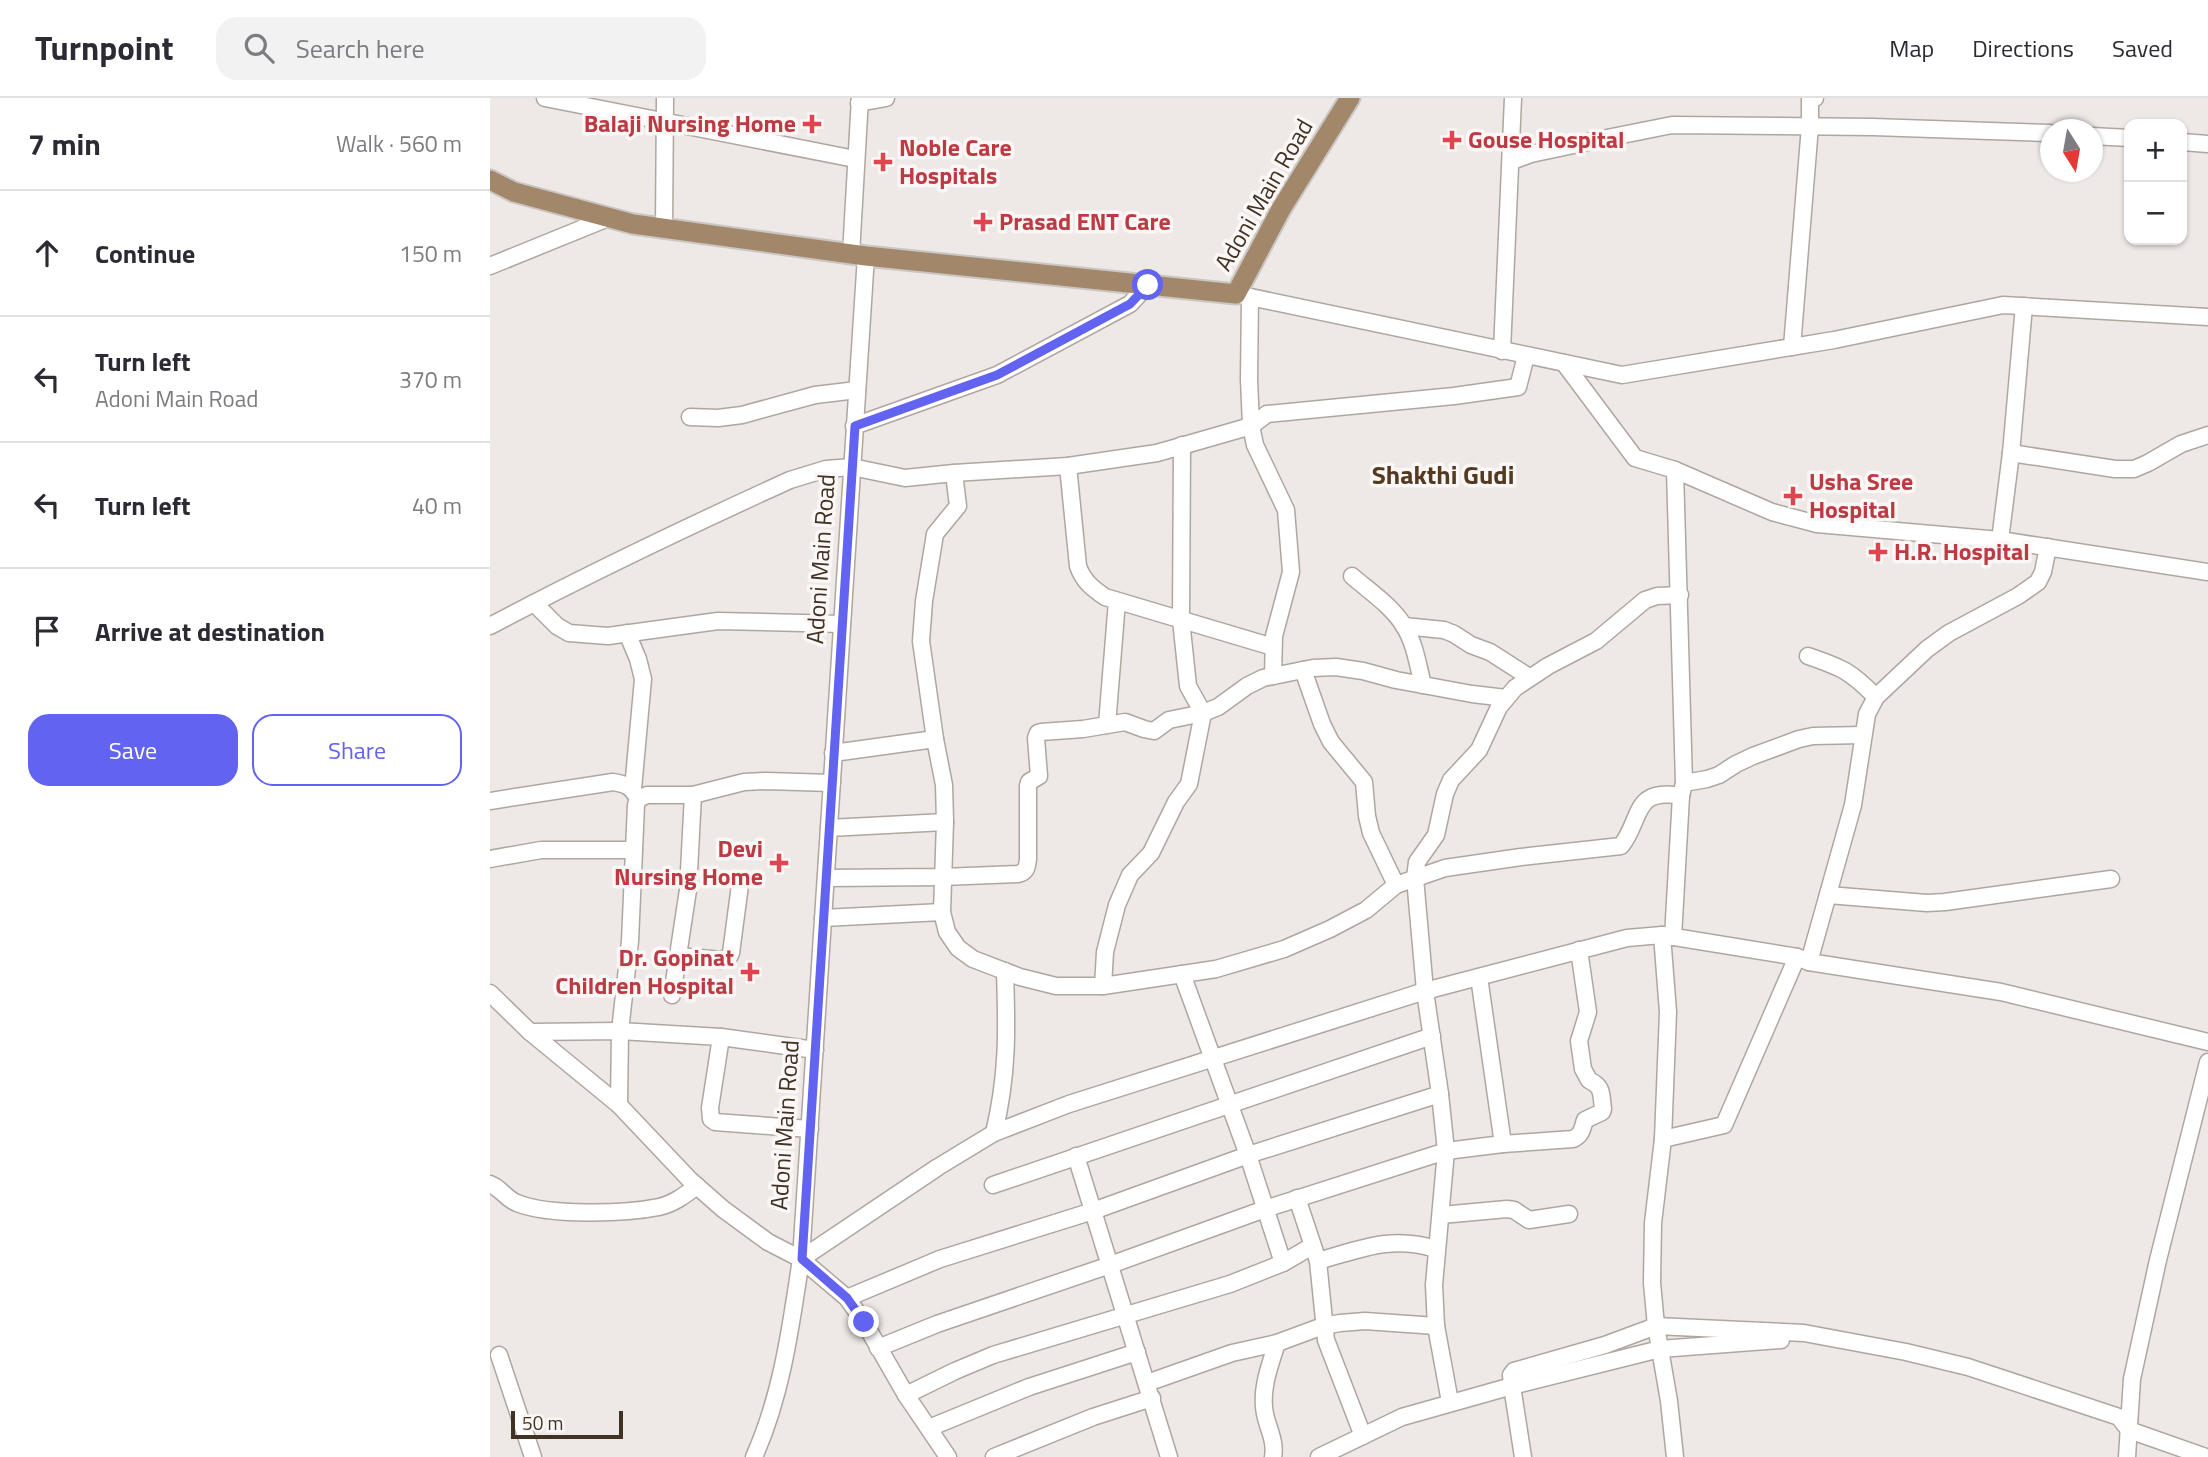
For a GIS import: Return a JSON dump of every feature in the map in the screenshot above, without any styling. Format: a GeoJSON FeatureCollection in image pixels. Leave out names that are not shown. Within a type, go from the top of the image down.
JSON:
{"type":"FeatureCollection","features":[{"type":"Feature","properties":{"kind":"main road","name":"Adoni Main Road"},"geometry":{"type":"LineString","coordinates":[[858,255],[1243,295],[1281,209],[1350,98]]}},
{"type":"Feature","properties":{"kind":"main road"},"geometry":{"type":"LineString","coordinates":[[490,180],[514,192],[632,225],[858,255]]}},
{"type":"Feature","properties":{"kind":"street"},"geometry":{"type":"LineString","coordinates":[[545,98],[855,159]]}},
{"type":"Feature","properties":{"kind":"street"},"geometry":{"type":"LineString","coordinates":[[664,229],[665,98]]}},
{"type":"Feature","properties":{"kind":"street"},"geometry":{"type":"LineString","coordinates":[[858,255],[855,159],[859,101],[886,98]]}},
{"type":"Feature","properties":{"kind":"street"},"geometry":{"type":"LineString","coordinates":[[1502,351],[1513,98]]}},
{"type":"Feature","properties":{"kind":"street"},"geometry":{"type":"LineString","coordinates":[[1792,347],[1810,98],[1815,98]]}},
{"type":"Feature","properties":{"kind":"street"},"geometry":{"type":"LineString","coordinates":[[1512,161],[1672,125],[2040,133]]}},
{"type":"Feature","properties":{"kind":"street"},"geometry":{"type":"LineString","coordinates":[[2103,137],[2124,138]]}},
{"type":"Feature","properties":{"kind":"street"},"geometry":{"type":"LineString","coordinates":[[2187,143],[2208,145]]}},
{"type":"Feature","properties":{"kind":"street"},"geometry":{"type":"LineString","coordinates":[[490,266],[608,218]]}},
{"type":"Feature","properties":{"kind":"street","name":"Adoni Main Road"},"geometry":{"type":"LineString","coordinates":[[754,1457],[771,1407],[788,1342],[802,1259],[855,426],[858,255]]}},
{"type":"Feature","properties":{"kind":"street"},"geometry":{"type":"LineString","coordinates":[[855,426],[997,375],[1130,304],[1148,285]]}},
{"type":"Feature","properties":{"kind":"street"},"geometry":{"type":"LineString","coordinates":[[1273,676],[1274,636],[1291,572],[1286,510],[1255,445],[1251,426],[1243,295],[1622,375],[1792,347],[2003,305],[2208,317]]}},
{"type":"Feature","properties":{"kind":"street"},"geometry":{"type":"LineString","coordinates":[[2000,540],[2024,306]]}},
{"type":"Feature","properties":{"kind":"street"},"geometry":{"type":"LineString","coordinates":[[490,626],[648,545],[790,480],[826,469],[852,467],[905,478],[954,472],[1068,466],[1157,453],[1251,426],[1267,414],[1454,396],[1518,387],[1526,356]]}},
{"type":"Feature","properties":{"kind":"street"},"geometry":{"type":"LineString","coordinates":[[1564,363],[1635,458],[1675,470],[1772,512],[1817,524],[2000,540],[2208,572]]}},
{"type":"Feature","properties":{"kind":"street"},"geometry":{"type":"LineString","coordinates":[[690,416],[718,418],[742,415],[815,395],[857,390]]}},
{"type":"Feature","properties":{"kind":"street"},"geometry":{"type":"LineString","coordinates":[[2011,453],[2115,469],[2134,469],[2181,444],[2208,435]]}},
{"type":"Feature","properties":{"kind":"street"},"geometry":{"type":"LineString","coordinates":[[1104,986],[1105,952],[1116,905],[1130,875],[1151,853],[1176,802],[1189,784],[1203,713],[1188,686],[1181,620],[1182,445]]}},
{"type":"Feature","properties":{"kind":"street"},"geometry":{"type":"LineString","coordinates":[[1068,466],[1078,566],[1082,578],[1105,597],[1273,647]]}},
{"type":"Feature","properties":{"kind":"street"},"geometry":{"type":"LineString","coordinates":[[1675,470],[1682,790],[1668,936],[1663,1139],[1653,1223],[1652,1283],[1675,1457]]}},
{"type":"Feature","properties":{"kind":"street"},"geometry":{"type":"LineString","coordinates":[[954,472],[958,506],[934,534],[921,641],[944,785],[942,912],[947,932],[958,948],[973,958],[1056,986],[1104,986],[1216,969],[1284,949],[1331,929],[1366,910],[1396,886],[1415,877],[1445,868],[1621,846],[1626,840],[1637,810],[1658,795],[1682,790],[1719,775],[1753,756],[1799,739],[1813,736],[1863,735]]}},
{"type":"Feature","properties":{"kind":"street"},"geometry":{"type":"LineString","coordinates":[[1663,1139],[1724,1125],[1803,959],[1828,895],[1853,805],[1867,714],[1876,697],[1927,649],[1949,633],[2018,596],[2038,582],[2048,547]]}},
{"type":"Feature","properties":{"kind":"street"},"geometry":{"type":"LineString","coordinates":[[1352,576],[1404,626],[1423,685]]}},
{"type":"Feature","properties":{"kind":"street"},"geometry":{"type":"LineString","coordinates":[[1450,1402],[1436,1326],[1436,1249],[1446,1151],[1425,990],[1415,877],[1417,862],[1436,835],[1444,794],[1451,780],[1479,750],[1499,707],[1522,681],[1596,641],[1645,600],[1657,596],[1679,595]]}},
{"type":"Feature","properties":{"kind":"street"},"geometry":{"type":"LineString","coordinates":[[1107,725],[1117,601]]}},
{"type":"Feature","properties":{"kind":"street"},"geometry":{"type":"LineString","coordinates":[[534,603],[569,634],[608,636],[718,621],[842,624]]}},
{"type":"Feature","properties":{"kind":"street"},"geometry":{"type":"LineString","coordinates":[[1404,626],[1454,634],[1471,645],[1490,652],[1529,677]]}},
{"type":"Feature","properties":{"kind":"street"},"geometry":{"type":"LineString","coordinates":[[619,1105],[620,1031],[630,941],[643,679],[638,659],[626,634]]}},
{"type":"Feature","properties":{"kind":"street"},"geometry":{"type":"LineString","coordinates":[[1808,656],[1844,669],[1876,697]]}},
{"type":"Feature","properties":{"kind":"street"},"geometry":{"type":"LineString","coordinates":[[826,878],[942,877],[1024,872],[1028,859],[1028,786],[1032,779],[1039,776],[1036,738],[1038,733],[1048,730],[1131,723],[1154,731],[1170,720],[1203,713],[1263,678],[1336,667],[1423,685],[1506,698]]}},
{"type":"Feature","properties":{"kind":"street"},"geometry":{"type":"LineString","coordinates":[[1303,670],[1331,743],[1364,782],[1371,833],[1396,886]]}},
{"type":"Feature","properties":{"kind":"street"},"geometry":{"type":"LineString","coordinates":[[833,754],[935,739]]}},
{"type":"Feature","properties":{"kind":"street"},"geometry":{"type":"LineString","coordinates":[[490,801],[613,782],[625,784],[636,794],[647,795],[693,795],[744,782],[832,783]]}},
{"type":"Feature","properties":{"kind":"street"},"geometry":{"type":"LineString","coordinates":[[672,995],[688,890],[693,795]]}},
{"type":"Feature","properties":{"kind":"street"},"geometry":{"type":"LineString","coordinates":[[829,828],[945,822]]}},
{"type":"Feature","properties":{"kind":"street"},"geometry":{"type":"LineString","coordinates":[[490,859],[541,850],[635,850]]}},
{"type":"Feature","properties":{"kind":"street"},"geometry":{"type":"LineString","coordinates":[[1828,895],[1945,902],[2111,879]]}},
{"type":"Feature","properties":{"kind":"street"},"geometry":{"type":"LineString","coordinates":[[679,956],[721,960],[729,957],[740,885]]}},
{"type":"Feature","properties":{"kind":"street"},"geometry":{"type":"LineString","coordinates":[[823,918],[942,912]]}},
{"type":"Feature","properties":{"kind":"street"},"geometry":{"type":"LineString","coordinates":[[802,1259],[938,1167],[994,1133],[1069,1104],[1425,990],[1628,938],[1668,936],[2001,992],[2208,1042]]}},
{"type":"Feature","properties":{"kind":"street"},"geometry":{"type":"LineString","coordinates":[[878,1348],[937,1324],[1265,1209],[1446,1151],[1503,1143],[1573,1139],[1582,1133],[1586,1120],[1604,1109],[1600,1088],[1597,1083],[1588,1080],[1583,1069],[1579,1041],[1588,1012],[1579,950]]}},
{"type":"Feature","properties":{"kind":"street"},"geometry":{"type":"LineString","coordinates":[[994,1133],[1006,1073],[1005,971]]}},
{"type":"Feature","properties":{"kind":"street"},"geometry":{"type":"LineString","coordinates":[[1182,974],[1248,1155],[1283,1263]]}},
{"type":"Feature","properties":{"kind":"street"},"geometry":{"type":"LineString","coordinates":[[1479,976],[1503,1143]]}},
{"type":"Feature","properties":{"kind":"street"},"geometry":{"type":"LineString","coordinates":[[490,993],[530,1032],[619,1105],[697,1186],[723,1209],[768,1241],[802,1259],[847,1298],[906,1395],[948,1457]]}},
{"type":"Feature","properties":{"kind":"street"},"geometry":{"type":"LineString","coordinates":[[530,1032],[620,1031],[722,1037],[815,1050]]}},
{"type":"Feature","properties":{"kind":"street"},"geometry":{"type":"LineString","coordinates":[[993,1185],[1432,1036]]}},
{"type":"Feature","properties":{"kind":"street"},"geometry":{"type":"LineString","coordinates":[[722,1037],[709,1108],[711,1119],[715,1122],[810,1129]]}},
{"type":"Feature","properties":{"kind":"street"},"geometry":{"type":"LineString","coordinates":[[2127,1457],[2132,1379],[2158,1260],[2208,1062]]}},
{"type":"Feature","properties":{"kind":"street"},"geometry":{"type":"LineString","coordinates":[[847,1298],[940,1259],[1093,1211],[1248,1155],[1440,1094]]}},
{"type":"Feature","properties":{"kind":"street"},"geometry":{"type":"LineString","coordinates":[[1076,1156],[1152,1398],[1166,1456]]}},
{"type":"Feature","properties":{"kind":"street"},"geometry":{"type":"LineString","coordinates":[[490,1184],[517,1203],[567,1212],[636,1210],[660,1206],[678,1199],[697,1186]]}},
{"type":"Feature","properties":{"kind":"street"},"geometry":{"type":"LineString","coordinates":[[1297,1198],[1321,1279],[1326,1340],[1363,1436]]}},
{"type":"Feature","properties":{"kind":"street"},"geometry":{"type":"LineString","coordinates":[[1441,1215],[1507,1209],[1514,1210],[1529,1220],[1569,1213]]}},
{"type":"Feature","properties":{"kind":"street"},"geometry":{"type":"LineString","coordinates":[[906,1395],[993,1355],[1230,1284],[1315,1253],[1403,1241],[1436,1249]]}},
{"type":"Feature","properties":{"kind":"street"},"geometry":{"type":"LineString","coordinates":[[1147,1382],[1232,1353],[1277,1343],[1323,1326],[1365,1321],[1436,1326]]}},
{"type":"Feature","properties":{"kind":"street"},"geometry":{"type":"LineString","coordinates":[[1523,1457],[1512,1386],[1511,1375],[1514,1371],[1605,1345],[1656,1326],[1804,1333],[1906,1352],[1968,1367],[2119,1417],[2129,1430],[2206,1457]]}},
{"type":"Feature","properties":{"kind":"street"},"geometry":{"type":"LineString","coordinates":[[1319,1457],[1402,1417],[1450,1402],[1660,1349],[1832,1338]]}},
{"type":"Feature","properties":{"kind":"street"},"geometry":{"type":"LineString","coordinates":[[1273,1457],[1273,1437],[1265,1413],[1264,1395],[1277,1343]]}},
{"type":"Feature","properties":{"kind":"street"},"geometry":{"type":"LineString","coordinates":[[929,1428],[1029,1387],[1137,1352]]}},
{"type":"Feature","properties":{"kind":"street"},"geometry":{"type":"LineString","coordinates":[[499,1355],[533,1457]]}},
{"type":"Feature","properties":{"kind":"street"},"geometry":{"type":"LineString","coordinates":[[993,1457],[1093,1417],[1152,1398]]}},
{"type":"Feature","properties":{"kind":"place","name":"Balaji Nursing Home"},"geometry":{"type":"Point","coordinates":[812,124]}},
{"type":"Feature","properties":{"kind":"place","name":"Gouse Hospital"},"geometry":{"type":"Point","coordinates":[1452,140]}},
{"type":"Feature","properties":{"kind":"place","name":"Noble Care Hospitals"},"geometry":{"type":"Point","coordinates":[883,162]}},
{"type":"Feature","properties":{"kind":"place","name":"Prasad ENT Care"},"geometry":{"type":"Point","coordinates":[983,222]}},
{"type":"Feature","properties":{"kind":"place","name":"Usha Sree Hospital"},"geometry":{"type":"Point","coordinates":[1793,496]}},
{"type":"Feature","properties":{"kind":"place","name":"H.R. Hospital"},"geometry":{"type":"Point","coordinates":[1878,552]}},
{"type":"Feature","properties":{"kind":"place","name":"Devi Nursing Home"},"geometry":{"type":"Point","coordinates":[779,863]}},
{"type":"Feature","properties":{"kind":"place","name":"Dr. Gopinat Children Hospital"},"geometry":{"type":"Point","coordinates":[750,972]}},
{"type":"Feature","properties":{"kind":"district","name":"Shakthi Gudi"},"geometry":{"type":"Point","coordinates":[1443,475]}},
{"type":"Feature","properties":{"kind":"route"},"geometry":{"type":"LineString","coordinates":[[864,1322],[847,1298],[802,1259],[855,426],[997,375],[1130,304],[1148,285]]}}]}
